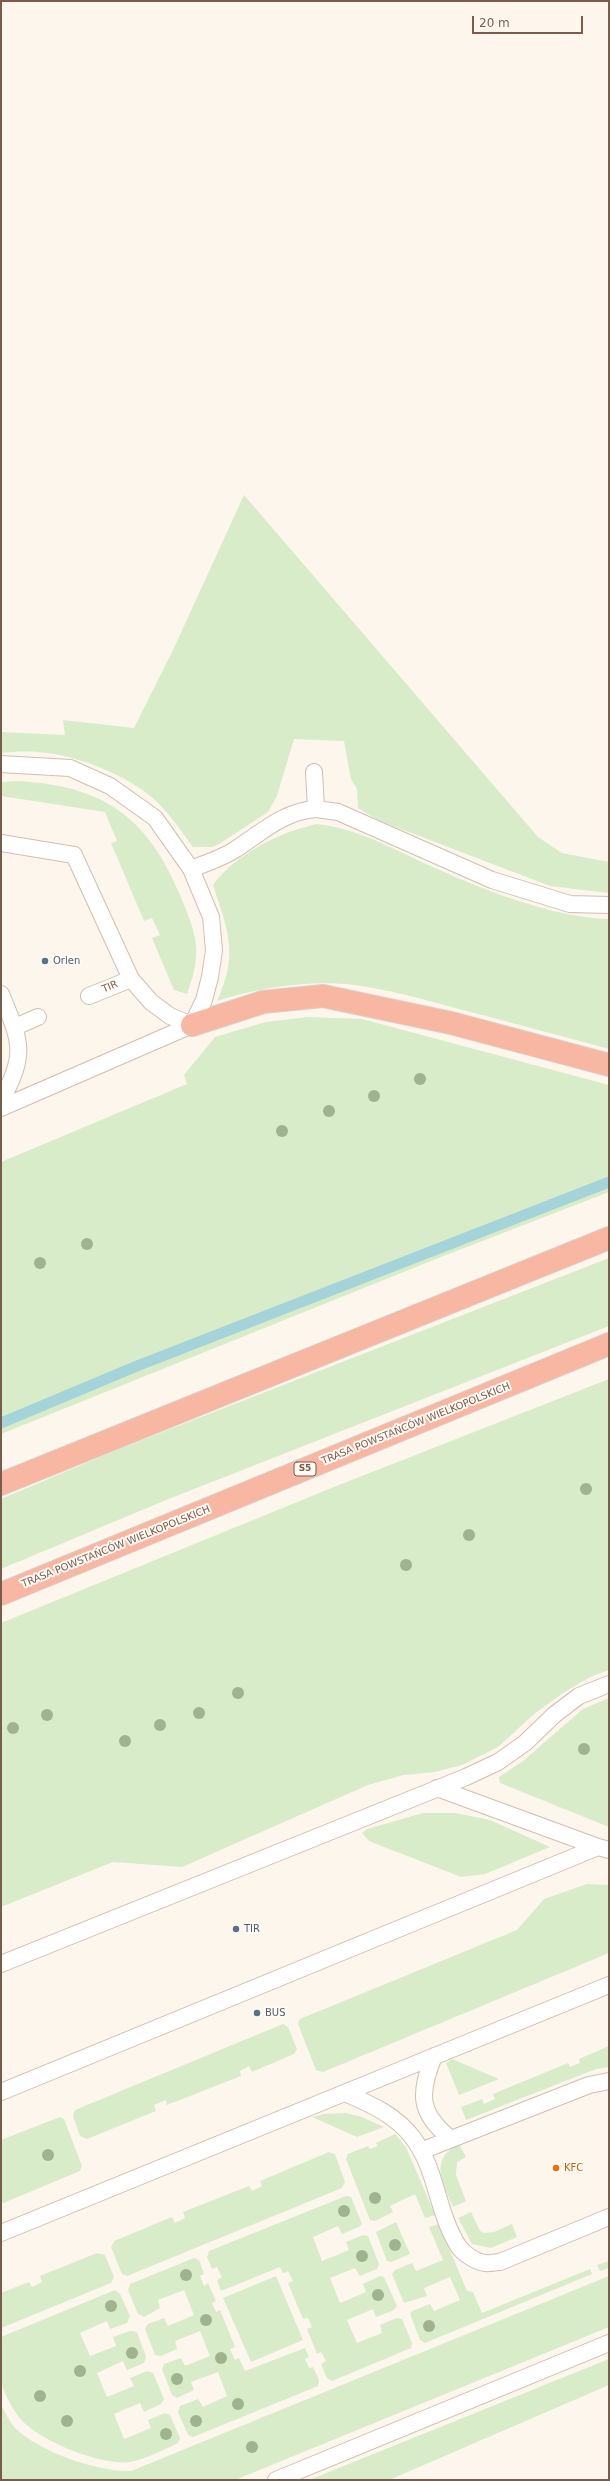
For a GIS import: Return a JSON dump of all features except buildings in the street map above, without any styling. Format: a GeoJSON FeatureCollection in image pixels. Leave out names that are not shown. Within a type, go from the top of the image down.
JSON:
{"type":"FeatureCollection","features":[{"type":"Feature","properties":{"kind":"highway"},"geometry":{"type":"LineString","coordinates":[[192,1025],[263,1002],[323,996],[451,1022],[609,1065]]}},
{"type":"Feature","properties":{"kind":"highway"},"geometry":{"type":"LineString","coordinates":[[1,1484],[609,1238]]}},
{"type":"Feature","properties":{"kind":"highway","name":"TRASA POWSTAŃCÓW WIELKOPOLSKICH"},"geometry":{"type":"LineString","coordinates":[[1,1594],[609,1344]]}},
{"type":"Feature","properties":{"kind":"lane"},"geometry":{"type":"LineString","coordinates":[[1,764],[70,768],[110,786],[155,818],[191,870],[211,917],[214,950],[204,1000],[192,1025],[1,1108]]}},
{"type":"Feature","properties":{"kind":"lane"},"geometry":{"type":"LineString","coordinates":[[314,772],[316,809]]}},
{"type":"Feature","properties":{"kind":"lane"},"geometry":{"type":"LineString","coordinates":[[191,870],[235,850],[264,829],[291,814],[316,809],[338,812],[492,880],[534,894],[570,904],[609,905]]}},
{"type":"Feature","properties":{"kind":"lane"},"geometry":{"type":"LineString","coordinates":[[1,843],[74,855],[131,979],[151,1002],[170,1016],[192,1025]]}},
{"type":"Feature","properties":{"kind":"lane","name":"TIR"},"geometry":{"type":"LineString","coordinates":[[89,996],[131,979]]}},
{"type":"Feature","properties":{"kind":"lane"},"geometry":{"type":"LineString","coordinates":[[1,994],[15,1027],[20,1053],[8,1087],[1,1101]]}},
{"type":"Feature","properties":{"kind":"lane"},"geometry":{"type":"LineString","coordinates":[[15,1027],[38,1017]]}},
{"type":"Feature","properties":{"kind":"lane"},"geometry":{"type":"LineString","coordinates":[[1,1964],[498,1762],[525,1743],[554,1715],[580,1696],[609,1684]]}},
{"type":"Feature","properties":{"kind":"lane"},"geometry":{"type":"LineString","coordinates":[[437,1788],[604,1848]]}},
{"type":"Feature","properties":{"kind":"lane"},"geometry":{"type":"LineString","coordinates":[[1,2092],[604,1848]]}},
{"type":"Feature","properties":{"kind":"lane"},"geometry":{"type":"LineString","coordinates":[[1,2233],[609,1985]]}},
{"type":"Feature","properties":{"kind":"lane"},"geometry":{"type":"LineString","coordinates":[[434,2056],[425,2079],[423,2097],[428,2115],[436,2127],[451,2139]]}},
{"type":"Feature","properties":{"kind":"lane"},"geometry":{"type":"LineString","coordinates":[[421,2151],[589,2085],[609,2082]]}},
{"type":"Feature","properties":{"kind":"lane"},"geometry":{"type":"LineString","coordinates":[[345,2093],[388,2114],[402,2125],[421,2151],[460,2248],[470,2256],[484,2263],[500,2262],[609,2216]]}},
{"type":"Feature","properties":{"kind":"lane"},"geometry":{"type":"LineString","coordinates":[[276,2480],[609,2342]]}},
{"type":"Feature","properties":{"kind":"green space"},"geometry":{"type":"Polygon","coordinates":[[[244,495],[538,837],[562,853],[609,862],[609,893],[550,886],[380,821],[358,808],[357,789],[351,779],[344,741],[294,739],[277,796],[268,812],[212,847],[193,847],[155,800],[130,782],[100,767],[53,754],[38,752],[1,753],[1,732],[65,735],[63,720],[134,728],[173,650],[244,495]]]}},
{"type":"Feature","properties":{"kind":"green space"},"geometry":{"type":"Polygon","coordinates":[[[18,781],[48,784],[75,790],[98,798],[118,810],[137,826],[153,845],[167,868],[180,895],[194,933],[196,944],[195,966],[187,994],[174,990],[152,938],[160,935],[152,918],[144,921],[111,843],[117,841],[105,812],[1,796],[1,782],[18,781]]]}},
{"type":"Feature","properties":{"kind":"green space"},"geometry":{"type":"Polygon","coordinates":[[[317,824],[331,826],[359,834],[467,882],[515,900],[563,913],[609,919],[609,1049],[403,994],[346,984],[330,983],[281,986],[249,992],[217,1001],[228,969],[229,943],[227,930],[213,885],[234,864],[259,846],[288,833],[317,824]]]}},
{"type":"Feature","properties":{"kind":"green space"},"geometry":{"type":"Polygon","coordinates":[[[308,1017],[362,1019],[609,1085],[609,1192],[441,1257],[1,1434],[1,1162],[187,1084],[184,1075],[215,1037],[266,1022],[308,1017]]]}},
{"type":"Feature","properties":{"kind":"green space"},"geometry":{"type":"Polygon","coordinates":[[[609,1258],[609,1326],[166,1500],[1,1569],[1,1499],[119,1449],[609,1258]]]}},
{"type":"Feature","properties":{"kind":"green space"},"geometry":{"type":"Polygon","coordinates":[[[609,1379],[609,1670],[590,1677],[563,1693],[534,1714],[498,1747],[462,1765],[435,1772],[404,1775],[368,1785],[182,1867],[113,1862],[1,1907],[1,1623],[334,1487],[609,1379]]]}},
{"type":"Feature","properties":{"kind":"green space"},"geometry":{"type":"Polygon","coordinates":[[[609,1698],[609,1827],[500,1783],[499,1777],[523,1761],[583,1709],[609,1698]]]}},
{"type":"Feature","properties":{"kind":"green space"},"geometry":{"type":"Polygon","coordinates":[[[423,1813],[455,1813],[490,1820],[550,1847],[485,1874],[461,1877],[369,1841],[362,1833],[367,1829],[423,1813]]]}},
{"type":"Feature","properties":{"kind":"green space"},"geometry":{"type":"Polygon","coordinates":[[[587,1884],[609,1885],[609,1953],[323,2072],[316,2070],[298,2024],[300,2019],[517,1930],[544,1899],[587,1884]]]}},
{"type":"Feature","properties":{"kind":"green space"},"geometry":{"type":"Polygon","coordinates":[[[283,2024],[288,2027],[297,2049],[294,2054],[252,2072],[249,2066],[240,2071],[241,2076],[167,2105],[166,2100],[154,2105],[156,2111],[87,2139],[80,2136],[73,2116],[75,2110],[283,2024]]]}},
{"type":"Feature","properties":{"kind":"green space"},"geometry":{"type":"Polygon","coordinates":[[[609,2046],[609,2067],[596,2069],[466,2120],[461,2107],[482,2099],[484,2104],[495,2099],[493,2094],[568,2063],[570,2067],[580,2063],[579,2059],[609,2046]]]}},
{"type":"Feature","properties":{"kind":"green space"},"geometry":{"type":"Polygon","coordinates":[[[452,2059],[499,2079],[459,2095],[446,2063],[452,2059]]]}},
{"type":"Feature","properties":{"kind":"green space"},"geometry":{"type":"Polygon","coordinates":[[[346,2113],[362,2117],[384,2127],[357,2137],[312,2117],[324,2114],[346,2113]]]}},
{"type":"Feature","properties":{"kind":"green space"},"geometry":{"type":"Polygon","coordinates":[[[60,2117],[64,2119],[82,2166],[80,2171],[1,2204],[1,2140],[60,2117]]]}},
{"type":"Feature","properties":{"kind":"green space"},"geometry":{"type":"Polygon","coordinates":[[[395,2134],[406,2147],[435,2215],[425,2218],[415,2194],[390,2206],[393,2212],[375,2221],[370,2220],[346,2159],[348,2154],[368,2146],[370,2149],[378,2146],[376,2143],[395,2134]]]}},
{"type":"Feature","properties":{"kind":"green space"},"geometry":{"type":"Polygon","coordinates":[[[459,2144],[466,2157],[457,2162],[456,2175],[466,2201],[453,2207],[442,2180],[441,2164],[449,2150],[459,2144]]]}},
{"type":"Feature","properties":{"kind":"green space"},"geometry":{"type":"Polygon","coordinates":[[[329,2152],[335,2154],[345,2182],[342,2188],[127,2276],[122,2274],[111,2247],[114,2241],[172,2217],[175,2223],[185,2218],[183,2212],[249,2186],[252,2191],[262,2186],[260,2181],[329,2152]]]}},
{"type":"Feature","properties":{"kind":"green space"},"geometry":{"type":"Polygon","coordinates":[[[346,2196],[351,2197],[362,2224],[359,2227],[342,2234],[338,2226],[313,2237],[322,2261],[349,2250],[346,2242],[363,2235],[368,2236],[379,2264],[377,2269],[360,2276],[355,2268],[330,2278],[340,2303],[366,2292],[363,2284],[380,2276],[384,2277],[397,2306],[394,2310],[376,2317],[373,2309],[347,2320],[357,2343],[382,2333],[380,2325],[397,2318],[402,2319],[412,2343],[411,2348],[332,2381],[327,2378],[321,2364],[326,2361],[321,2352],[317,2354],[307,2329],[312,2327],[308,2318],[303,2319],[288,2283],[293,2281],[288,2271],[283,2273],[280,2267],[221,2291],[217,2280],[222,2277],[217,2267],[212,2269],[207,2257],[209,2251],[346,2196]]]}},
{"type":"Feature","properties":{"kind":"green space"},"geometry":{"type":"Polygon","coordinates":[[[471,2212],[480,2231],[484,2233],[494,2232],[512,2224],[517,2237],[491,2248],[472,2244],[458,2218],[471,2212]]]}},
{"type":"Feature","properties":{"kind":"green space"},"geometry":{"type":"Polygon","coordinates":[[[396,2222],[410,2254],[391,2262],[387,2261],[376,2232],[396,2222]]]}},
{"type":"Feature","properties":{"kind":"green space"},"geometry":{"type":"Polygon","coordinates":[[[439,2224],[467,2291],[473,2292],[482,2313],[590,2269],[592,2274],[425,2343],[420,2340],[410,2314],[412,2311],[430,2304],[434,2311],[460,2300],[450,2277],[424,2288],[427,2296],[404,2303],[392,2274],[395,2270],[412,2263],[416,2271],[443,2260],[429,2227],[439,2224]]]}},
{"type":"Feature","properties":{"kind":"green space"},"geometry":{"type":"Polygon","coordinates":[[[97,2253],[105,2255],[114,2277],[111,2283],[1,2328],[1,2293],[29,2282],[32,2287],[42,2282],[40,2276],[97,2253]]]}},
{"type":"Feature","properties":{"kind":"green space"},"geometry":{"type":"Polygon","coordinates":[[[194,2258],[199,2260],[204,2274],[200,2276],[204,2286],[208,2283],[216,2301],[212,2303],[216,2312],[220,2310],[235,2347],[230,2349],[235,2360],[239,2358],[245,2371],[305,2348],[309,2357],[305,2359],[309,2368],[313,2367],[319,2380],[318,2386],[193,2437],[188,2435],[178,2412],[180,2406],[198,2399],[203,2407],[227,2396],[218,2372],[191,2382],[194,2390],[177,2398],[172,2395],[162,2369],[164,2364],[181,2358],[185,2366],[210,2356],[200,2331],[175,2341],[177,2349],[161,2356],[155,2355],[145,2329],[148,2324],[164,2318],[168,2326],[194,2315],[184,2290],[158,2300],[160,2308],[144,2317],[138,2314],[128,2290],[130,2284],[194,2258]]]}},
{"type":"Feature","properties":{"kind":"green space"},"geometry":{"type":"Polygon","coordinates":[[[609,2261],[609,2268],[600,2271],[597,2265],[609,2261]]]}},
{"type":"Feature","properties":{"kind":"green space"},"geometry":{"type":"Polygon","coordinates":[[[276,2276],[303,2340],[251,2362],[223,2298],[276,2276]]]}},
{"type":"Feature","properties":{"kind":"green space"},"geometry":{"type":"Polygon","coordinates":[[[609,2276],[609,2327],[235,2480],[1,2480],[2,2407],[15,2428],[39,2445],[70,2459],[86,2464],[102,2468],[131,2471],[609,2276]]]}},
{"type":"Feature","properties":{"kind":"green space"},"geometry":{"type":"Polygon","coordinates":[[[115,2290],[120,2294],[130,2316],[127,2323],[110,2329],[107,2321],[80,2333],[90,2356],[116,2346],[113,2337],[130,2331],[137,2332],[146,2357],[144,2363],[127,2370],[123,2361],[97,2373],[107,2397],[134,2386],[130,2378],[147,2371],[153,2373],[164,2399],[161,2404],[144,2412],[140,2403],[114,2414],[124,2439],[151,2428],[148,2420],[165,2413],[170,2415],[180,2438],[178,2443],[148,2457],[130,2462],[106,2461],[91,2457],[62,2446],[37,2433],[19,2417],[11,2405],[1,2380],[1,2337],[115,2290]]]}},
{"type":"Feature","properties":{"kind":"green space"},"geometry":{"type":"Polygon","coordinates":[[[609,2359],[609,2385],[389,2480],[309,2480],[609,2359]]]}},
{"type":"Feature","properties":{"kind":"waterway"},"geometry":{"type":"LineString","coordinates":[[1,1423],[137,1366],[609,1182]]}},
{"type":"Feature","properties":{"kind":"place","name":"Orlen"},"geometry":{"type":"Point","coordinates":[45,961]}},
{"type":"Feature","properties":{"kind":"place","name":"TIR"},"geometry":{"type":"Point","coordinates":[236,1929]}},
{"type":"Feature","properties":{"kind":"place","name":"BUS"},"geometry":{"type":"Point","coordinates":[257,2013]}},
{"type":"Feature","properties":{"kind":"place","name":"KFC"},"geometry":{"type":"Point","coordinates":[556,2168]}}]}
